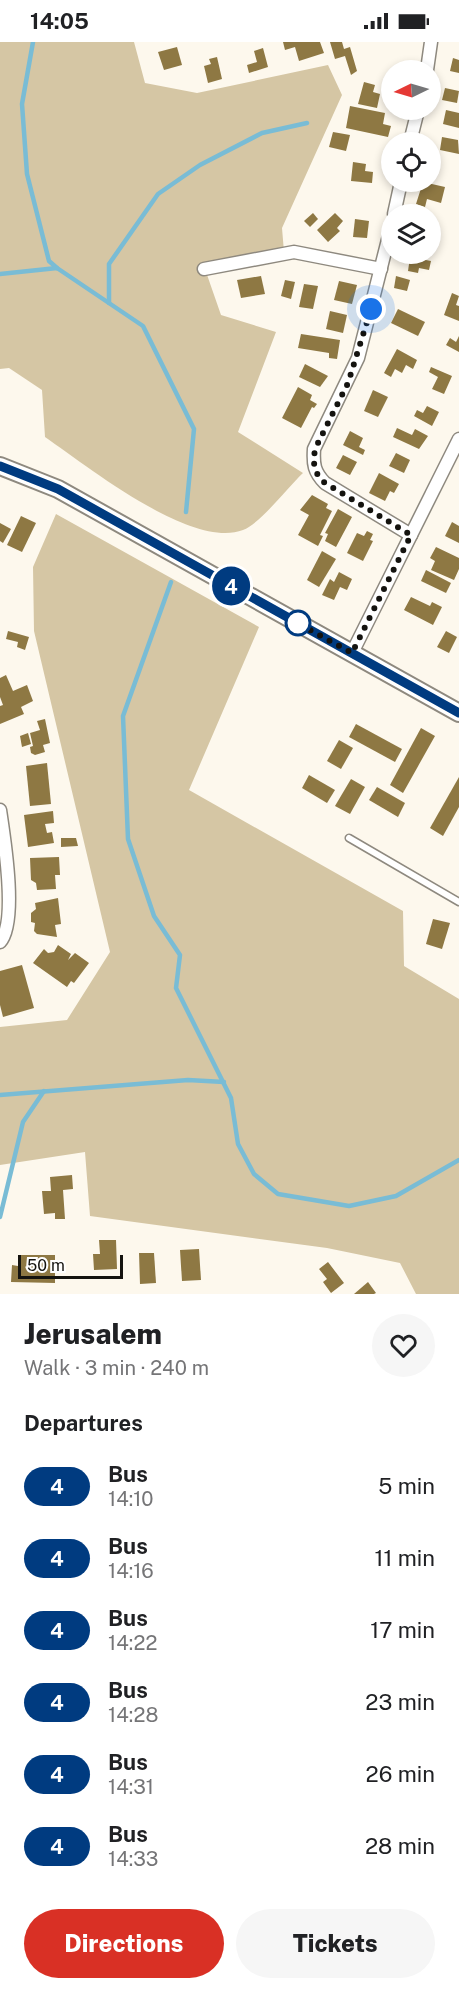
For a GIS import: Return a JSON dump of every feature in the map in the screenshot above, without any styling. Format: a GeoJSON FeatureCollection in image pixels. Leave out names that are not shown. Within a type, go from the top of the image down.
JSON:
{"type":"FeatureCollection","features":[{"type":"Feature","properties":{"kind":"main road"},"geometry":{"type":"LineString","coordinates":[[0,466],[58,489],[459,713]]}},
{"type":"Feature","properties":{"kind":"street"},"geometry":{"type":"LineString","coordinates":[[428,60],[431,42]]}},
{"type":"Feature","properties":{"kind":"street"},"geometry":{"type":"LineString","coordinates":[[204,269],[294,252],[381,269]]}},
{"type":"Feature","properties":{"kind":"street"},"geometry":{"type":"LineString","coordinates":[[382,264],[358,358],[315,449],[313,462],[315,471],[325,483],[411,535]]}},
{"type":"Feature","properties":{"kind":"street"},"geometry":{"type":"LineString","coordinates":[[352,653],[459,439]]}},
{"type":"Feature","properties":{"kind":"street"},"geometry":{"type":"LineString","coordinates":[[0,810],[9,907],[5,937],[0,942]]}},
{"type":"Feature","properties":{"kind":"lane"},"geometry":{"type":"LineString","coordinates":[[349,838],[459,902]]}},
{"type":"Feature","properties":{"kind":"shaded area"},"geometry":{"type":"Polygon","coordinates":[[[0,42],[134,42],[145,83],[197,93],[328,65],[342,95],[282,228],[284,252],[205,269],[221,315],[276,332],[238,432],[303,473],[266,513],[243,530],[222,533],[196,528],[169,517],[113,484],[45,437],[42,390],[9,368],[0,369],[0,42]]]}},
{"type":"Feature","properties":{"kind":"shaded area"},"geometry":{"type":"Polygon","coordinates":[[[56,514],[259,627],[189,790],[403,911],[404,966],[459,999],[459,1294],[416,1294],[400,1263],[327,1248],[90,1216],[85,1152],[0,1165],[0,1027],[67,1020],[110,952],[34,631],[33,567],[56,514]]]}},
{"type":"Feature","properties":{"kind":"building"},"geometry":{"type":"Polygon","coordinates":[[[283,42],[320,42],[324,53],[299,61],[295,47],[285,50],[283,42]]]}},
{"type":"Feature","properties":{"kind":"building"},"geometry":{"type":"Polygon","coordinates":[[[330,42],[342,42],[344,49],[350,47],[357,71],[351,75],[345,56],[335,59],[330,42]]]}},
{"type":"Feature","properties":{"kind":"building"},"geometry":{"type":"Polygon","coordinates":[[[177,47],[182,65],[164,70],[158,52],[177,47]]]}},
{"type":"Feature","properties":{"kind":"building"},"geometry":{"type":"Polygon","coordinates":[[[263,48],[268,67],[249,73],[247,65],[257,62],[254,51],[263,48]]]}},
{"type":"Feature","properties":{"kind":"building"},"geometry":{"type":"Polygon","coordinates":[[[217,57],[222,79],[208,83],[204,66],[211,64],[209,59],[217,57]]]}},
{"type":"Feature","properties":{"kind":"building"},"geometry":{"type":"Polygon","coordinates":[[[453,58],[459,60],[459,73],[450,71],[453,58]]]}},
{"type":"Feature","properties":{"kind":"building"},"geometry":{"type":"Polygon","coordinates":[[[364,82],[375,85],[373,92],[380,94],[377,108],[358,104],[364,82]]]}},
{"type":"Feature","properties":{"kind":"building"},"geometry":{"type":"Polygon","coordinates":[[[445,88],[459,91],[457,103],[442,100],[445,88]]]}},
{"type":"Feature","properties":{"kind":"building"},"geometry":{"type":"Polygon","coordinates":[[[350,106],[381,112],[383,124],[391,126],[389,132],[381,132],[381,136],[346,128],[350,106]]]}},
{"type":"Feature","properties":{"kind":"building"},"geometry":{"type":"Polygon","coordinates":[[[446,110],[459,113],[459,128],[443,124],[446,110]]]}},
{"type":"Feature","properties":{"kind":"building"},"geometry":{"type":"Polygon","coordinates":[[[333,132],[350,135],[346,151],[329,147],[333,132]]]}},
{"type":"Feature","properties":{"kind":"building"},"geometry":{"type":"Polygon","coordinates":[[[442,137],[458,140],[459,154],[441,150],[442,137]]]}},
{"type":"Feature","properties":{"kind":"building"},"geometry":{"type":"Polygon","coordinates":[[[353,162],[366,164],[365,171],[373,172],[372,183],[351,181],[353,162]]]}},
{"type":"Feature","properties":{"kind":"building"},"geometry":{"type":"Polygon","coordinates":[[[441,186],[445,187],[441,203],[427,199],[426,204],[416,204],[420,192],[441,192],[441,186]]]}},
{"type":"Feature","properties":{"kind":"building"},"geometry":{"type":"Polygon","coordinates":[[[313,213],[318,219],[310,227],[304,221],[313,213]]]}},
{"type":"Feature","properties":{"kind":"building"},"geometry":{"type":"Polygon","coordinates":[[[335,213],[343,221],[337,228],[340,231],[328,242],[317,230],[335,213]]]}},
{"type":"Feature","properties":{"kind":"building"},"geometry":{"type":"Polygon","coordinates":[[[355,219],[369,221],[367,238],[353,237],[355,219]]]}},
{"type":"Feature","properties":{"kind":"building"},"geometry":{"type":"Polygon","coordinates":[[[409,264],[430,264],[429,270],[419,268],[418,273],[408,271],[409,264]]]}},
{"type":"Feature","properties":{"kind":"building"},"geometry":{"type":"Polygon","coordinates":[[[261,276],[265,294],[241,298],[237,280],[261,276]]]}},
{"type":"Feature","properties":{"kind":"building"},"geometry":{"type":"Polygon","coordinates":[[[396,276],[410,280],[407,291],[394,288],[396,276]]]}},
{"type":"Feature","properties":{"kind":"building"},"geometry":{"type":"Polygon","coordinates":[[[285,280],[295,282],[291,299],[281,296],[285,280]]]}},
{"type":"Feature","properties":{"kind":"building"},"geometry":{"type":"Polygon","coordinates":[[[339,281],[357,285],[352,304],[334,300],[339,281]]]}},
{"type":"Feature","properties":{"kind":"building"},"geometry":{"type":"Polygon","coordinates":[[[304,284],[318,286],[313,309],[299,307],[304,284]]]}},
{"type":"Feature","properties":{"kind":"building"},"geometry":{"type":"Polygon","coordinates":[[[452,293],[459,296],[456,305],[459,306],[459,321],[444,315],[452,293]]]}},
{"type":"Feature","properties":{"kind":"building"},"geometry":{"type":"Polygon","coordinates":[[[398,309],[425,322],[418,336],[391,323],[398,309]]]}},
{"type":"Feature","properties":{"kind":"building"},"geometry":{"type":"Polygon","coordinates":[[[330,311],[347,315],[343,333],[326,329],[330,311]]]}},
{"type":"Feature","properties":{"kind":"building"},"geometry":{"type":"Polygon","coordinates":[[[301,334],[340,340],[337,359],[329,358],[329,353],[298,348],[301,334]]]}},
{"type":"Feature","properties":{"kind":"building"},"geometry":{"type":"Polygon","coordinates":[[[459,336],[459,352],[446,345],[450,338],[456,342],[459,336]]]}},
{"type":"Feature","properties":{"kind":"building"},"geometry":{"type":"Polygon","coordinates":[[[397,349],[417,360],[413,369],[406,365],[402,373],[395,369],[391,377],[384,373],[397,349]]]}},
{"type":"Feature","properties":{"kind":"building"},"geometry":{"type":"Polygon","coordinates":[[[305,364],[328,376],[320,387],[299,377],[305,364]]]}},
{"type":"Feature","properties":{"kind":"building"},"geometry":{"type":"Polygon","coordinates":[[[431,367],[452,376],[444,394],[432,389],[438,377],[429,372],[431,367]]]}},
{"type":"Feature","properties":{"kind":"building"},"geometry":{"type":"Polygon","coordinates":[[[298,387],[312,395],[310,400],[317,404],[314,408],[312,407],[301,428],[282,418],[298,387]]]}},
{"type":"Feature","properties":{"kind":"building"},"geometry":{"type":"Polygon","coordinates":[[[373,390],[388,397],[378,417],[364,411],[373,390]]]}},
{"type":"Feature","properties":{"kind":"building"},"geometry":{"type":"Polygon","coordinates":[[[427,406],[439,412],[432,426],[414,416],[417,410],[423,413],[427,406]]]}},
{"type":"Feature","properties":{"kind":"building"},"geometry":{"type":"Polygon","coordinates":[[[397,428],[412,435],[415,429],[428,436],[419,449],[393,437],[397,428]]]}},
{"type":"Feature","properties":{"kind":"building"},"geometry":{"type":"Polygon","coordinates":[[[350,431],[363,438],[359,447],[365,450],[363,455],[343,445],[350,431]]]}},
{"type":"Feature","properties":{"kind":"building"},"geometry":{"type":"Polygon","coordinates":[[[396,453],[410,460],[404,473],[389,466],[396,453]]]}},
{"type":"Feature","properties":{"kind":"building"},"geometry":{"type":"Polygon","coordinates":[[[343,455],[357,462],[350,475],[336,468],[343,455]]]}},
{"type":"Feature","properties":{"kind":"building"},"geometry":{"type":"Polygon","coordinates":[[[379,473],[399,484],[394,493],[390,491],[385,501],[369,493],[379,473]]]}},
{"type":"Feature","properties":{"kind":"building"},"geometry":{"type":"Polygon","coordinates":[[[312,495],[328,504],[326,508],[332,511],[320,535],[323,536],[318,546],[298,535],[309,515],[300,510],[312,495]]]}},
{"type":"Feature","properties":{"kind":"building"},"geometry":{"type":"Polygon","coordinates":[[[338,509],[352,517],[336,547],[325,541],[328,534],[325,533],[338,509]]]}},
{"type":"Feature","properties":{"kind":"building"},"geometry":{"type":"Polygon","coordinates":[[[21,516],[36,523],[22,552],[7,545],[21,516]]]}},
{"type":"Feature","properties":{"kind":"building"},"geometry":{"type":"Polygon","coordinates":[[[452,522],[459,526],[459,543],[445,536],[452,522]]]}},
{"type":"Feature","properties":{"kind":"building"},"geometry":{"type":"Polygon","coordinates":[[[0,523],[11,529],[3,543],[0,541],[0,523]]]}},
{"type":"Feature","properties":{"kind":"building"},"geometry":{"type":"Polygon","coordinates":[[[367,531],[373,534],[370,540],[373,541],[363,561],[347,553],[357,533],[364,536],[367,531]]]}},
{"type":"Feature","properties":{"kind":"building"},"geometry":{"type":"Polygon","coordinates":[[[436,547],[459,558],[459,569],[454,580],[431,570],[435,561],[430,558],[436,547]]]}},
{"type":"Feature","properties":{"kind":"building"},"geometry":{"type":"Polygon","coordinates":[[[322,551],[336,559],[319,587],[307,580],[322,551]]]}},
{"type":"Feature","properties":{"kind":"building"},"geometry":{"type":"Polygon","coordinates":[[[426,570],[451,583],[446,593],[421,581],[426,570]]]}},
{"type":"Feature","properties":{"kind":"building"},"geometry":{"type":"Polygon","coordinates":[[[339,572],[352,579],[347,590],[340,587],[334,600],[322,595],[330,579],[334,582],[339,572]]]}},
{"type":"Feature","properties":{"kind":"building"},"geometry":{"type":"Polygon","coordinates":[[[411,597],[430,606],[432,602],[442,607],[433,625],[404,610],[411,597]]]}},
{"type":"Feature","properties":{"kind":"building"},"geometry":{"type":"Polygon","coordinates":[[[8,631],[29,637],[25,650],[17,647],[18,642],[6,639],[8,631]]]}},
{"type":"Feature","properties":{"kind":"building"},"geometry":{"type":"Polygon","coordinates":[[[446,631],[457,637],[449,653],[437,647],[446,631]]]}},
{"type":"Feature","properties":{"kind":"building"},"geometry":{"type":"Polygon","coordinates":[[[6,675],[13,691],[27,685],[33,701],[21,707],[24,714],[0,724],[0,706],[3,705],[0,697],[0,678],[6,675]]]}},
{"type":"Feature","properties":{"kind":"building"},"geometry":{"type":"Polygon","coordinates":[[[45,719],[50,743],[43,745],[45,752],[35,755],[31,753],[30,747],[33,746],[30,733],[40,730],[37,721],[45,719]]]}},
{"type":"Feature","properties":{"kind":"building"},"geometry":{"type":"Polygon","coordinates":[[[356,724],[402,749],[395,762],[349,737],[356,724]]]}},
{"type":"Feature","properties":{"kind":"building"},"geometry":{"type":"Polygon","coordinates":[[[421,728],[435,736],[403,793],[390,785],[421,728]]]}},
{"type":"Feature","properties":{"kind":"building"},"geometry":{"type":"Polygon","coordinates":[[[28,733],[31,744],[22,747],[20,736],[28,733]]]}},
{"type":"Feature","properties":{"kind":"building"},"geometry":{"type":"Polygon","coordinates":[[[339,740],[353,748],[341,769],[327,761],[339,740]]]}},
{"type":"Feature","properties":{"kind":"building"},"geometry":{"type":"Polygon","coordinates":[[[47,763],[51,804],[30,806],[26,766],[47,763]]]}},
{"type":"Feature","properties":{"kind":"building"},"geometry":{"type":"Polygon","coordinates":[[[309,775],[335,790],[327,803],[302,788],[309,775]]]}},
{"type":"Feature","properties":{"kind":"building"},"geometry":{"type":"Polygon","coordinates":[[[459,777],[459,807],[443,836],[430,828],[459,777]]]}},
{"type":"Feature","properties":{"kind":"building"},"geometry":{"type":"Polygon","coordinates":[[[351,779],[365,787],[350,814],[335,806],[351,779]]]}},
{"type":"Feature","properties":{"kind":"building"},"geometry":{"type":"Polygon","coordinates":[[[377,787],[405,803],[398,817],[369,800],[377,787]]]}},
{"type":"Feature","properties":{"kind":"building"},"geometry":{"type":"Polygon","coordinates":[[[53,811],[54,823],[45,824],[47,833],[52,832],[54,843],[28,847],[24,815],[53,811]]]}},
{"type":"Feature","properties":{"kind":"building"},"geometry":{"type":"Polygon","coordinates":[[[61,838],[76,838],[78,846],[61,847],[61,838]]]}},
{"type":"Feature","properties":{"kind":"building"},"geometry":{"type":"Polygon","coordinates":[[[59,857],[60,875],[55,875],[56,889],[37,890],[36,883],[31,880],[30,858],[59,857]]]}},
{"type":"Feature","properties":{"kind":"building"},"geometry":{"type":"Polygon","coordinates":[[[58,898],[61,924],[55,925],[57,937],[37,934],[34,931],[35,923],[31,922],[31,913],[36,909],[35,903],[58,898]]]}},
{"type":"Feature","properties":{"kind":"building"},"geometry":{"type":"Polygon","coordinates":[[[433,919],[450,923],[442,949],[426,944],[433,919]]]}},
{"type":"Feature","properties":{"kind":"building"},"geometry":{"type":"Polygon","coordinates":[[[58,945],[71,954],[68,960],[75,953],[89,963],[74,983],[71,981],[67,987],[33,963],[44,949],[48,953],[54,952],[58,945]]]}},
{"type":"Feature","properties":{"kind":"building"},"geometry":{"type":"Polygon","coordinates":[[[22,965],[34,1008],[3,1017],[0,1005],[0,971],[22,965]]]}},
{"type":"Feature","properties":{"kind":"building"},"geometry":{"type":"Polygon","coordinates":[[[72,1175],[73,1189],[63,1190],[65,1219],[55,1219],[55,1213],[44,1214],[42,1191],[51,1191],[50,1177],[72,1175]]]}},
{"type":"Feature","properties":{"kind":"building"},"geometry":{"type":"Polygon","coordinates":[[[99,1240],[116,1240],[117,1269],[94,1270],[93,1254],[100,1254],[99,1240]]]}},
{"type":"Feature","properties":{"kind":"building"},"geometry":{"type":"Polygon","coordinates":[[[199,1249],[201,1280],[182,1281],[180,1250],[199,1249]]]}},
{"type":"Feature","properties":{"kind":"building"},"geometry":{"type":"Polygon","coordinates":[[[139,1253],[154,1253],[156,1283],[140,1284],[139,1253]]]}},
{"type":"Feature","properties":{"kind":"building"},"geometry":{"type":"Polygon","coordinates":[[[19,1255],[55,1255],[55,1283],[11,1282],[12,1265],[18,1266],[19,1255]]]}},
{"type":"Feature","properties":{"kind":"building"},"geometry":{"type":"Polygon","coordinates":[[[328,1262],[344,1283],[331,1293],[323,1282],[327,1279],[319,1269],[328,1262]]]}},
{"type":"Feature","properties":{"kind":"building"},"geometry":{"type":"Polygon","coordinates":[[[368,1282],[376,1293],[354,1294],[368,1282]]]}},
{"type":"Feature","properties":{"kind":"waterway"},"geometry":{"type":"LineString","coordinates":[[33,42],[22,104],[27,174],[49,261],[57,268]]}},
{"type":"Feature","properties":{"kind":"waterway"},"geometry":{"type":"LineString","coordinates":[[109,303],[109,264],[158,194],[200,165],[262,133],[307,123]]}},
{"type":"Feature","properties":{"kind":"waterway"},"geometry":{"type":"LineString","coordinates":[[0,274],[57,268],[143,326],[194,429],[186,512]]}},
{"type":"Feature","properties":{"kind":"waterway"},"geometry":{"type":"LineString","coordinates":[[171,582],[123,716],[128,839],[154,916],[180,955],[176,988],[231,1098],[238,1144],[254,1174],[278,1194],[349,1206],[396,1196],[459,1160]]}},
{"type":"Feature","properties":{"kind":"waterway"},"geometry":{"type":"LineString","coordinates":[[0,1095],[188,1080],[224,1082]]}},
{"type":"Feature","properties":{"kind":"waterway"},"geometry":{"type":"LineString","coordinates":[[0,1217],[23,1122],[44,1091]]}},
{"type":"Feature","properties":{"kind":"bus line","name":"4"},"geometry":{"type":"LineString","coordinates":[[0,466],[58,489],[459,713]]}},
{"type":"Feature","properties":{"kind":"route"},"geometry":{"type":"LineString","coordinates":[[298,623],[290,619],[352,653],[411,535],[325,483],[315,471],[313,462],[315,449],[358,358],[371,309]]}}]}
